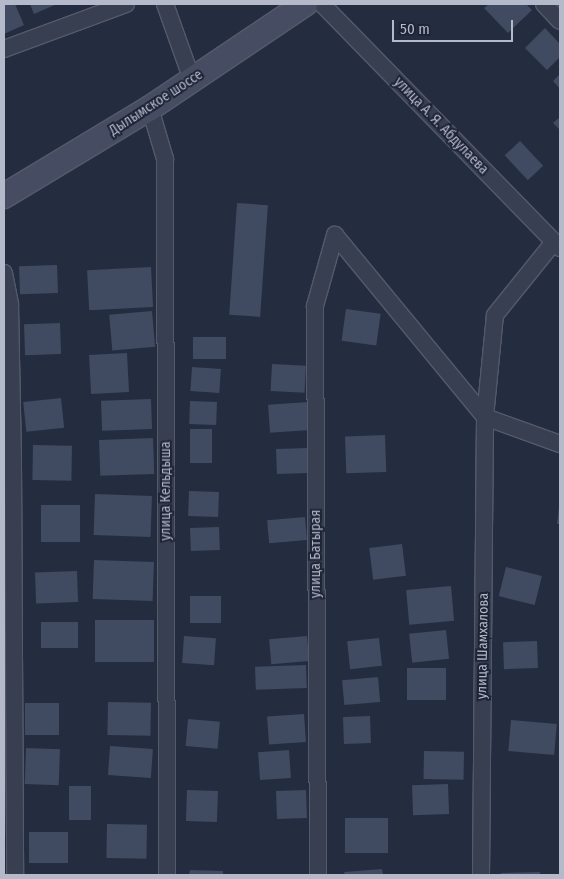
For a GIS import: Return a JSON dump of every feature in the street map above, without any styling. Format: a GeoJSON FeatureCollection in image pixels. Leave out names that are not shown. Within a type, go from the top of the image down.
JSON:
{"type":"FeatureCollection","features":[{"type":"Feature","properties":{"kind":"main road","name":"Дылымское шоссе"},"geometry":{"type":"LineString","coordinates":[[4,196],[150,108],[305,4]]}},
{"type":"Feature","properties":{"kind":"street"},"geometry":{"type":"LineString","coordinates":[[4,49],[126,4]]}},
{"type":"Feature","properties":{"kind":"street"},"geometry":{"type":"LineString","coordinates":[[165,4],[192,80]]}},
{"type":"Feature","properties":{"kind":"street","name":"улица А. Я. Абдулаева"},"geometry":{"type":"LineString","coordinates":[[322,4],[557,245]]}},
{"type":"Feature","properties":{"kind":"street"},"geometry":{"type":"LineString","coordinates":[[544,4],[560,21]]}},
{"type":"Feature","properties":{"kind":"street","name":"улица Кельдыша"},"geometry":{"type":"LineString","coordinates":[[150,108],[165,159],[166,875]]}},
{"type":"Feature","properties":{"kind":"street","name":"улица Батырая"},"geometry":{"type":"LineString","coordinates":[[318,875],[315,306],[335,235],[485,417]]}},
{"type":"Feature","properties":{"kind":"street","name":"улица Шамхалова"},"geometry":{"type":"LineString","coordinates":[[480,875],[485,417],[495,315],[557,245]]}},
{"type":"Feature","properties":{"kind":"street"},"geometry":{"type":"LineString","coordinates":[[4,274],[10,304],[13,462],[15,875]]}},
{"type":"Feature","properties":{"kind":"street"},"geometry":{"type":"LineString","coordinates":[[485,417],[560,444]]}},
{"type":"Feature","properties":{"kind":"building"},"geometry":{"type":"Polygon","coordinates":[[[4,4],[15,4],[24,25],[4,34],[4,4]]]}},
{"type":"Feature","properties":{"kind":"building"},"geometry":{"type":"Polygon","coordinates":[[[30,4],[57,4],[34,14],[30,4]]]}},
{"type":"Feature","properties":{"kind":"building"},"geometry":{"type":"Polygon","coordinates":[[[489,4],[526,4],[532,10],[508,33],[484,8],[489,4]]]}},
{"type":"Feature","properties":{"kind":"building"},"geometry":{"type":"Polygon","coordinates":[[[545,28],[560,44],[560,57],[547,70],[525,48],[545,28]]]}},
{"type":"Feature","properties":{"kind":"building"},"geometry":{"type":"Polygon","coordinates":[[[560,74],[560,89],[553,81],[560,74]]]}},
{"type":"Feature","properties":{"kind":"building"},"geometry":{"type":"Polygon","coordinates":[[[560,117],[560,130],[553,123],[560,117]]]}},
{"type":"Feature","properties":{"kind":"building"},"geometry":{"type":"Polygon","coordinates":[[[520,141],[543,166],[528,180],[505,155],[520,141]]]}},
{"type":"Feature","properties":{"kind":"building"},"geometry":{"type":"Polygon","coordinates":[[[237,203],[268,205],[260,317],[229,315],[237,203]]]}},
{"type":"Feature","properties":{"kind":"building"},"geometry":{"type":"Polygon","coordinates":[[[57,265],[58,293],[20,294],[19,266],[57,265]]]}},
{"type":"Feature","properties":{"kind":"building"},"geometry":{"type":"Polygon","coordinates":[[[151,267],[153,307],[89,310],[87,270],[151,267]]]}},
{"type":"Feature","properties":{"kind":"building"},"geometry":{"type":"Polygon","coordinates":[[[346,309],[381,314],[376,346],[342,341],[346,309]]]}},
{"type":"Feature","properties":{"kind":"building"},"geometry":{"type":"Polygon","coordinates":[[[152,311],[155,347],[112,351],[109,315],[152,311]]]}},
{"type":"Feature","properties":{"kind":"building"},"geometry":{"type":"Polygon","coordinates":[[[60,323],[61,354],[25,355],[24,324],[60,323]]]}},
{"type":"Feature","properties":{"kind":"building"},"geometry":{"type":"Polygon","coordinates":[[[193,337],[226,337],[226,359],[193,359],[193,337]]]}},
{"type":"Feature","properties":{"kind":"building"},"geometry":{"type":"Polygon","coordinates":[[[127,353],[129,392],[91,394],[89,355],[127,353]]]}},
{"type":"Feature","properties":{"kind":"building"},"geometry":{"type":"Polygon","coordinates":[[[272,364],[306,366],[305,393],[271,391],[272,364]]]}},
{"type":"Feature","properties":{"kind":"building"},"geometry":{"type":"Polygon","coordinates":[[[192,367],[221,369],[219,393],[190,391],[192,367]]]}},
{"type":"Feature","properties":{"kind":"building"},"geometry":{"type":"Polygon","coordinates":[[[61,398],[64,428],[26,432],[23,402],[61,398]]]}},
{"type":"Feature","properties":{"kind":"building"},"geometry":{"type":"Polygon","coordinates":[[[151,399],[152,429],[102,431],[101,401],[151,399]]]}},
{"type":"Feature","properties":{"kind":"building"},"geometry":{"type":"Polygon","coordinates":[[[190,401],[217,402],[216,425],[189,424],[190,401]]]}},
{"type":"Feature","properties":{"kind":"building"},"geometry":{"type":"Polygon","coordinates":[[[308,402],[310,430],[270,433],[268,405],[308,402]]]}},
{"type":"Feature","properties":{"kind":"building"},"geometry":{"type":"Polygon","coordinates":[[[190,429],[212,429],[212,463],[190,463],[190,429]]]}},
{"type":"Feature","properties":{"kind":"building"},"geometry":{"type":"Polygon","coordinates":[[[385,435],[386,472],[346,473],[345,436],[385,435]]]}},
{"type":"Feature","properties":{"kind":"building"},"geometry":{"type":"Polygon","coordinates":[[[153,438],[154,474],[100,476],[99,440],[153,438]]]}},
{"type":"Feature","properties":{"kind":"building"},"geometry":{"type":"Polygon","coordinates":[[[33,445],[72,446],[71,481],[32,480],[33,445]]]}},
{"type":"Feature","properties":{"kind":"building"},"geometry":{"type":"Polygon","coordinates":[[[308,448],[309,473],[277,474],[276,449],[308,448]]]}},
{"type":"Feature","properties":{"kind":"building"},"geometry":{"type":"Polygon","coordinates":[[[189,491],[219,492],[218,517],[188,516],[189,491]]]}},
{"type":"Feature","properties":{"kind":"building"},"geometry":{"type":"Polygon","coordinates":[[[95,494],[152,496],[151,537],[94,535],[95,494]]]}},
{"type":"Feature","properties":{"kind":"building"},"geometry":{"type":"Polygon","coordinates":[[[41,505],[80,505],[80,542],[41,542],[41,505]]]}},
{"type":"Feature","properties":{"kind":"building"},"geometry":{"type":"Polygon","coordinates":[[[559,507],[560,524],[557,524],[559,507]]]}},
{"type":"Feature","properties":{"kind":"building"},"geometry":{"type":"Polygon","coordinates":[[[305,517],[307,540],[269,543],[267,520],[305,517]]]}},
{"type":"Feature","properties":{"kind":"building"},"geometry":{"type":"Polygon","coordinates":[[[219,527],[220,550],[191,551],[190,528],[219,527]]]}},
{"type":"Feature","properties":{"kind":"building"},"geometry":{"type":"Polygon","coordinates":[[[402,544],[406,576],[373,580],[369,548],[402,544]]]}},
{"type":"Feature","properties":{"kind":"building"},"geometry":{"type":"Polygon","coordinates":[[[94,560],[154,562],[153,601],[93,599],[94,560]]]}},
{"type":"Feature","properties":{"kind":"building"},"geometry":{"type":"Polygon","coordinates":[[[506,567],[542,576],[535,605],[499,596],[506,567]]]}},
{"type":"Feature","properties":{"kind":"building"},"geometry":{"type":"Polygon","coordinates":[[[77,571],[78,602],[36,603],[35,572],[77,571]]]}},
{"type":"Feature","properties":{"kind":"building"},"geometry":{"type":"Polygon","coordinates":[[[451,586],[454,621],[409,625],[406,590],[451,586]]]}},
{"type":"Feature","properties":{"kind":"building"},"geometry":{"type":"Polygon","coordinates":[[[190,596],[221,596],[221,623],[190,623],[190,596]]]}},
{"type":"Feature","properties":{"kind":"building"},"geometry":{"type":"Polygon","coordinates":[[[95,620],[154,620],[154,662],[95,662],[95,620]]]}},
{"type":"Feature","properties":{"kind":"building"},"geometry":{"type":"Polygon","coordinates":[[[41,622],[78,622],[78,648],[41,648],[41,622]]]}},
{"type":"Feature","properties":{"kind":"building"},"geometry":{"type":"Polygon","coordinates":[[[446,630],[449,659],[412,663],[409,634],[446,630]]]}},
{"type":"Feature","properties":{"kind":"building"},"geometry":{"type":"Polygon","coordinates":[[[184,636],[216,638],[214,665],[182,663],[184,636]]]}},
{"type":"Feature","properties":{"kind":"building"},"geometry":{"type":"Polygon","coordinates":[[[307,636],[309,661],[271,664],[269,639],[307,636]]]}},
{"type":"Feature","properties":{"kind":"building"},"geometry":{"type":"Polygon","coordinates":[[[379,638],[382,666],[350,669],[347,641],[379,638]]]}},
{"type":"Feature","properties":{"kind":"building"},"geometry":{"type":"Polygon","coordinates":[[[537,641],[538,668],[504,669],[503,642],[537,641]]]}},
{"type":"Feature","properties":{"kind":"building"},"geometry":{"type":"Polygon","coordinates":[[[306,665],[307,688],[256,690],[255,667],[306,665]]]}},
{"type":"Feature","properties":{"kind":"building"},"geometry":{"type":"Polygon","coordinates":[[[407,668],[446,668],[446,700],[407,700],[407,668]]]}},
{"type":"Feature","properties":{"kind":"building"},"geometry":{"type":"Polygon","coordinates":[[[378,677],[380,702],[344,705],[342,680],[378,677]]]}},
{"type":"Feature","properties":{"kind":"building"},"geometry":{"type":"Polygon","coordinates":[[[108,702],[151,703],[150,736],[107,735],[108,702]]]}},
{"type":"Feature","properties":{"kind":"building"},"geometry":{"type":"Polygon","coordinates":[[[25,703],[59,703],[59,735],[25,735],[25,703]]]}},
{"type":"Feature","properties":{"kind":"building"},"geometry":{"type":"Polygon","coordinates":[[[304,714],[306,742],[269,745],[267,717],[304,714]]]}},
{"type":"Feature","properties":{"kind":"building"},"geometry":{"type":"Polygon","coordinates":[[[370,716],[371,743],[344,744],[343,717],[370,716]]]}},
{"type":"Feature","properties":{"kind":"building"},"geometry":{"type":"Polygon","coordinates":[[[188,719],[220,722],[218,749],[186,746],[188,719]]]}},
{"type":"Feature","properties":{"kind":"building"},"geometry":{"type":"Polygon","coordinates":[[[511,720],[557,724],[554,755],[508,751],[511,720]]]}},
{"type":"Feature","properties":{"kind":"building"},"geometry":{"type":"Polygon","coordinates":[[[110,746],[153,749],[151,778],[108,775],[110,746]]]}},
{"type":"Feature","properties":{"kind":"building"},"geometry":{"type":"Polygon","coordinates":[[[26,748],[60,749],[59,785],[25,784],[26,748]]]}},
{"type":"Feature","properties":{"kind":"building"},"geometry":{"type":"Polygon","coordinates":[[[289,750],[291,778],[260,780],[258,752],[289,750]]]}},
{"type":"Feature","properties":{"kind":"building"},"geometry":{"type":"Polygon","coordinates":[[[424,751],[464,752],[464,780],[424,779],[424,751]]]}},
{"type":"Feature","properties":{"kind":"building"},"geometry":{"type":"Polygon","coordinates":[[[448,784],[449,814],[413,815],[412,785],[448,784]]]}},
{"type":"Feature","properties":{"kind":"building"},"geometry":{"type":"Polygon","coordinates":[[[69,786],[91,786],[91,820],[69,820],[69,786]]]}},
{"type":"Feature","properties":{"kind":"building"},"geometry":{"type":"Polygon","coordinates":[[[187,790],[218,791],[217,822],[186,821],[187,790]]]}},
{"type":"Feature","properties":{"kind":"building"},"geometry":{"type":"Polygon","coordinates":[[[306,790],[307,818],[277,819],[276,791],[306,790]]]}},
{"type":"Feature","properties":{"kind":"building"},"geometry":{"type":"Polygon","coordinates":[[[345,818],[388,818],[388,853],[345,853],[345,818]]]}},
{"type":"Feature","properties":{"kind":"building"},"geometry":{"type":"Polygon","coordinates":[[[107,824],[147,825],[146,859],[106,858],[107,824]]]}},
{"type":"Feature","properties":{"kind":"building"},"geometry":{"type":"Polygon","coordinates":[[[29,832],[68,832],[68,863],[29,863],[29,832]]]}},
{"type":"Feature","properties":{"kind":"building"},"geometry":{"type":"Polygon","coordinates":[[[382,869],[383,875],[345,875],[344,872],[382,869]]]}},
{"type":"Feature","properties":{"kind":"building"},"geometry":{"type":"Polygon","coordinates":[[[190,870],[223,871],[223,875],[189,875],[190,870]]]}},
{"type":"Feature","properties":{"kind":"building"},"geometry":{"type":"Polygon","coordinates":[[[540,872],[540,875],[501,875],[501,873],[540,872]]]}}]}
